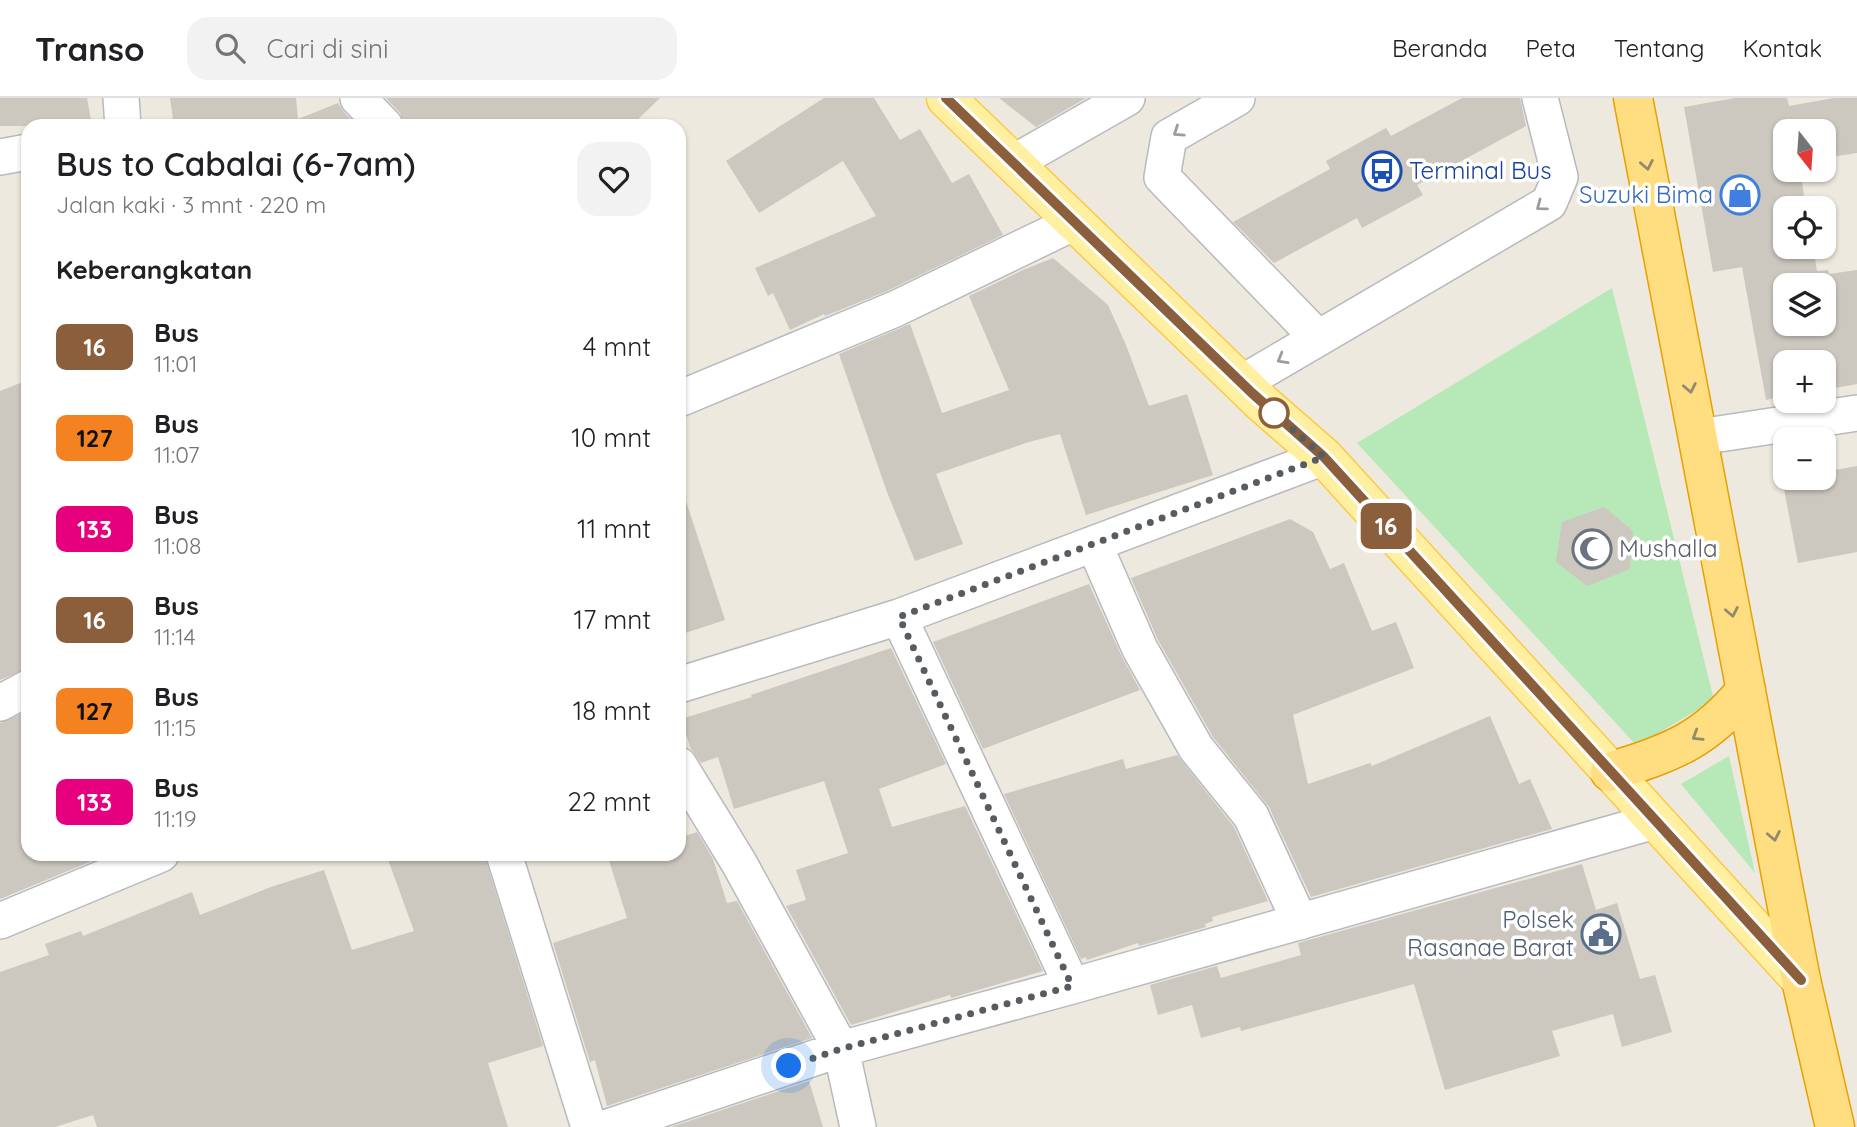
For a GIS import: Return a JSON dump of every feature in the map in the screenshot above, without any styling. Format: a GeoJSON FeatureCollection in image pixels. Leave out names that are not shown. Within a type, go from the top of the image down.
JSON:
{"type":"FeatureCollection","features":[{"type":"Feature","properties":{"kind":"highway"},"geometry":{"type":"LineString","coordinates":[[1633,98],[1801,980],[1835,1127]]}},
{"type":"Feature","properties":{"kind":"highway"},"geometry":{"type":"LineString","coordinates":[[1610,772],[1670,753],[1704,732],[1729,711],[1746,690]]}},
{"type":"Feature","properties":{"kind":"main road"},"geometry":{"type":"LineString","coordinates":[[946,98],[1242,383],[1324,457],[1801,980]]}},
{"type":"Feature","properties":{"kind":"street"},"geometry":{"type":"LineString","coordinates":[[121,98],[122,119]]}},
{"type":"Feature","properties":{"kind":"street"},"geometry":{"type":"LineString","coordinates":[[358,98],[378,119]]}},
{"type":"Feature","properties":{"kind":"street"},"geometry":{"type":"LineString","coordinates":[[1013,163],[1127,98]]}},
{"type":"Feature","properties":{"kind":"street"},"geometry":{"type":"LineString","coordinates":[[1237,98],[1169,137],[1162,177],[1318,338]]}},
{"type":"Feature","properties":{"kind":"street"},"geometry":{"type":"LineString","coordinates":[[1242,383],[1549,203],[1560,177],[1540,98]]}},
{"type":"Feature","properties":{"kind":"street"},"geometry":{"type":"LineString","coordinates":[[0,157],[21,153]]}},
{"type":"Feature","properties":{"kind":"street"},"geometry":{"type":"LineString","coordinates":[[686,396],[895,309],[1074,222]]}},
{"type":"Feature","properties":{"kind":"street"},"geometry":{"type":"LineString","coordinates":[[1699,438],[1857,413]]}},
{"type":"Feature","properties":{"kind":"street"},"geometry":{"type":"LineString","coordinates":[[686,683],[899,617],[1324,457]]}},
{"type":"Feature","properties":{"kind":"street"},"geometry":{"type":"LineString","coordinates":[[1094,544],[1140,649],[1196,748],[1251,816],[1300,922]]}},
{"type":"Feature","properties":{"kind":"street"},"geometry":{"type":"LineString","coordinates":[[899,617],[1072,986]]}},
{"type":"Feature","properties":{"kind":"street"},"geometry":{"type":"LineString","coordinates":[[0,703],[21,692]]}},
{"type":"Feature","properties":{"kind":"street"},"geometry":{"type":"LineString","coordinates":[[686,777],[738,863],[841,1049],[858,1127]]}},
{"type":"Feature","properties":{"kind":"street"},"geometry":{"type":"LineString","coordinates":[[608,1127],[841,1049],[1655,821]]}},
{"type":"Feature","properties":{"kind":"street"},"geometry":{"type":"LineString","coordinates":[[0,921],[143,861]]}},
{"type":"Feature","properties":{"kind":"street"},"geometry":{"type":"LineString","coordinates":[[506,861],[589,1127]]}},
{"type":"Feature","properties":{"kind":"green space"},"geometry":{"type":"Polygon","coordinates":[[[1612,288],[1714,700],[1637,746],[1357,443],[1612,288]]]}},
{"type":"Feature","properties":{"kind":"green space"},"geometry":{"type":"Polygon","coordinates":[[[1729,756],[1755,873],[1681,784],[1729,756]]]}},
{"type":"Feature","properties":{"kind":"building"},"geometry":{"type":"Polygon","coordinates":[[[0,98],[87,98],[91,119],[21,119],[21,126],[0,126],[0,98]]]}},
{"type":"Feature","properties":{"kind":"building"},"geometry":{"type":"Polygon","coordinates":[[[170,98],[296,98],[298,119],[173,119],[170,98]]]}},
{"type":"Feature","properties":{"kind":"building"},"geometry":{"type":"Polygon","coordinates":[[[386,98],[660,98],[638,119],[402,119],[386,98]]]}},
{"type":"Feature","properties":{"kind":"building"},"geometry":{"type":"Polygon","coordinates":[[[824,98],[874,98],[900,140],[920,129],[952,183],[969,174],[1003,235],[887,291],[825,316],[824,314],[790,330],[773,293],[768,296],[755,268],[876,216],[843,161],[759,213],[726,161],[824,98]]]}},
{"type":"Feature","properties":{"kind":"building"},"geometry":{"type":"Polygon","coordinates":[[[999,98],[1086,98],[1036,127],[999,98]]]}},
{"type":"Feature","properties":{"kind":"building"},"geometry":{"type":"Polygon","coordinates":[[[1462,98],[1520,98],[1526,126],[1417,185],[1423,195],[1362,228],[1357,218],[1274,263],[1233,222],[1330,169],[1326,161],[1386,128],[1391,136],[1462,98]]]}},
{"type":"Feature","properties":{"kind":"building"},"geometry":{"type":"Polygon","coordinates":[[[1735,98],[1787,98],[1789,106],[1834,98],[1857,98],[1857,153],[1836,156],[1836,119],[1773,119],[1773,182],[1802,182],[1804,196],[1773,196],[1773,259],[1815,259],[1817,271],[1828,270],[1829,273],[1773,273],[1773,336],[1836,336],[1836,273],[1857,270],[1857,384],[1836,388],[1836,350],[1773,350],[1773,399],[1766,400],[1742,267],[1713,272],[1684,107],[1735,98]]]}},
{"type":"Feature","properties":{"kind":"building"},"geometry":{"type":"Polygon","coordinates":[[[338,103],[350,119],[298,119],[338,103]]]}},
{"type":"Feature","properties":{"kind":"building"},"geometry":{"type":"Polygon","coordinates":[[[1053,258],[1108,305],[1149,406],[1187,394],[1213,475],[1086,515],[1060,434],[1029,442],[936,474],[963,544],[915,561],[887,492],[839,354],[910,324],[942,413],[1009,390],[969,296],[1053,258]]]}},
{"type":"Feature","properties":{"kind":"building"},"geometry":{"type":"Polygon","coordinates":[[[21,383],[21,671],[0,680],[0,391],[21,383]]]}},
{"type":"Feature","properties":{"kind":"building"},"geometry":{"type":"Polygon","coordinates":[[[1857,466],[1857,552],[1798,563],[1784,490],[1836,490],[1836,470],[1857,466]]]}},
{"type":"Feature","properties":{"kind":"building"},"geometry":{"type":"Polygon","coordinates":[[[686,501],[725,620],[686,633],[686,501]]]}},
{"type":"Feature","properties":{"kind":"building"},"geometry":{"type":"Polygon","coordinates":[[[1604,507],[1633,531],[1630,569],[1587,586],[1556,562],[1562,522],[1604,507]]]}},
{"type":"Feature","properties":{"kind":"building"},"geometry":{"type":"Polygon","coordinates":[[[1290,519],[1313,532],[1330,569],[1344,563],[1372,631],[1396,622],[1414,668],[1293,715],[1308,784],[1370,763],[1372,766],[1490,716],[1519,784],[1530,779],[1552,829],[1311,897],[1269,807],[1213,737],[1158,640],[1131,578],[1290,519]]]}},
{"type":"Feature","properties":{"kind":"building"},"geometry":{"type":"Polygon","coordinates":[[[1089,584],[1140,690],[983,749],[933,642],[1089,584]]]}},
{"type":"Feature","properties":{"kind":"building"},"geometry":{"type":"Polygon","coordinates":[[[891,648],[946,764],[879,789],[892,827],[965,806],[1043,971],[851,1025],[786,906],[806,900],[796,870],[848,853],[824,781],[734,809],[718,757],[701,763],[691,749],[686,734],[686,717],[752,697],[751,695],[891,648]]]}},
{"type":"Feature","properties":{"kind":"building"},"geometry":{"type":"Polygon","coordinates":[[[21,714],[21,861],[92,861],[0,899],[0,723],[21,714]]]}},
{"type":"Feature","properties":{"kind":"building"},"geometry":{"type":"Polygon","coordinates":[[[1177,755],[1234,827],[1268,901],[1212,917],[1213,921],[1205,924],[1206,927],[1139,946],[1138,943],[1087,960],[1086,957],[1081,959],[1004,794],[1123,759],[1126,769],[1177,755]]]}},
{"type":"Feature","properties":{"kind":"building"},"geometry":{"type":"Polygon","coordinates":[[[697,832],[713,859],[727,903],[737,901],[812,1038],[607,1106],[595,1060],[590,1062],[553,943],[627,918],[609,861],[686,861],[686,836],[697,832]]]}},
{"type":"Feature","properties":{"kind":"building"},"geometry":{"type":"Polygon","coordinates":[[[389,861],[486,861],[543,1046],[488,1063],[508,1127],[97,1127],[93,1115],[55,1127],[0,1127],[0,972],[49,955],[45,944],[81,931],[83,936],[192,892],[200,915],[324,870],[352,950],[414,931],[389,861]]]}},
{"type":"Feature","properties":{"kind":"building"},"geometry":{"type":"Polygon","coordinates":[[[1582,864],[1596,910],[1617,903],[1640,979],[1655,975],[1672,1032],[1622,1047],[1613,1014],[1552,1031],[1560,1056],[1445,1090],[1414,984],[1241,1031],[1240,1027],[1201,1038],[1192,1005],[1158,1015],[1150,985],[1217,966],[1221,978],[1301,955],[1298,943],[1582,864]]]}},
{"type":"Feature","properties":{"kind":"building"},"geometry":{"type":"Polygon","coordinates":[[[809,1081],[823,1127],[671,1127],[809,1081]]]}},
{"type":"Feature","properties":{"kind":"bus line","name":"16"},"geometry":{"type":"LineString","coordinates":[[946,98],[1252,393],[1324,457],[1801,980]]}},
{"type":"Feature","properties":{"kind":"place","name":"Terminal Bus"},"geometry":{"type":"Point","coordinates":[1382,171]}},
{"type":"Feature","properties":{"kind":"place","name":"Suzuki Bima"},"geometry":{"type":"Point","coordinates":[1740,195]}},
{"type":"Feature","properties":{"kind":"place","name":"Mushalla"},"geometry":{"type":"Point","coordinates":[1592,549]}},
{"type":"Feature","properties":{"kind":"place","name":"Polsek Rasanae Barat"},"geometry":{"type":"Point","coordinates":[1601,934]}},
{"type":"Feature","properties":{"kind":"route"},"geometry":{"type":"LineString","coordinates":[[789,1066],[841,1049],[1072,986],[899,617],[1324,457],[1274,413]]}}]}
